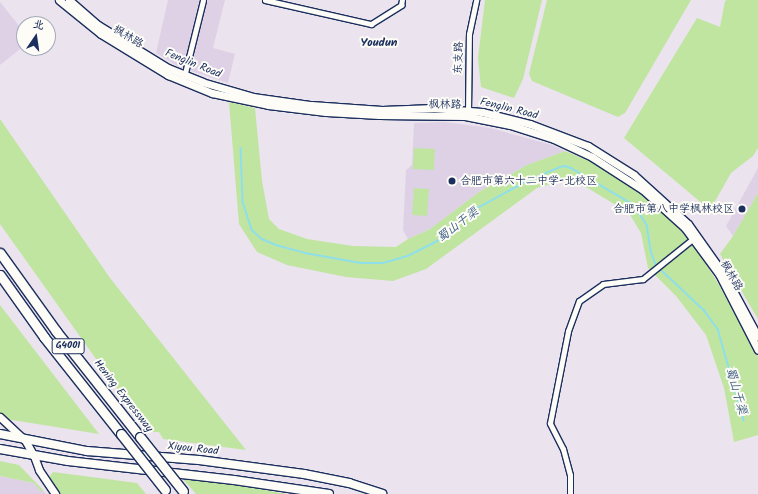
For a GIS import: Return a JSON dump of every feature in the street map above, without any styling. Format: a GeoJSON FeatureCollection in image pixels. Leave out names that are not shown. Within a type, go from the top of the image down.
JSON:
{"type":"FeatureCollection","features":[{"type":"Feature","properties":{"kind":"highway","name":"Hening Expressway"},"geometry":{"type":"LineString","coordinates":[[0,253],[56,330],[184,493]]}},
{"type":"Feature","properties":{"kind":"highway","name":"G4001"},"geometry":{"type":"LineString","coordinates":[[0,275],[44,337],[167,492]]}},
{"type":"Feature","properties":{"kind":"main road","name":"枫林路"},"geometry":{"type":"LineString","coordinates":[[59,0],[101,34],[168,74],[184,78],[212,92],[268,105],[318,111],[379,115],[468,114],[554,139],[592,157],[643,190],[695,237],[719,274],[758,350]]}},
{"type":"Feature","properties":{"kind":"main road","name":"Fenglin Road"},"geometry":{"type":"LineString","coordinates":[[69,0],[98,26],[184,78]]}},
{"type":"Feature","properties":{"kind":"main road"},"geometry":{"type":"LineString","coordinates":[[695,237],[725,276],[758,337]]}},
{"type":"Feature","properties":{"kind":"main road"},"geometry":{"type":"LineString","coordinates":[[0,417],[25,440],[34,456],[39,470],[55,494]]}},
{"type":"Feature","properties":{"kind":"main road","name":"Xiyou Road"},"geometry":{"type":"LineString","coordinates":[[0,434],[87,451],[199,460],[304,474],[349,484],[382,494]]}},
{"type":"Feature","properties":{"kind":"main road"},"geometry":{"type":"LineString","coordinates":[[0,449],[34,456],[234,480],[329,494]]}},
{"type":"Feature","properties":{"kind":"street"},"geometry":{"type":"LineString","coordinates":[[184,78],[203,0]]}},
{"type":"Feature","properties":{"kind":"street"},"geometry":{"type":"LineString","coordinates":[[265,0],[371,24],[401,5],[402,0]]}},
{"type":"Feature","properties":{"kind":"street","name":"东支路"},"geometry":{"type":"LineString","coordinates":[[468,114],[469,34],[476,0]]}},
{"type":"Feature","properties":{"kind":"street"},"geometry":{"type":"LineString","coordinates":[[570,494],[570,475],[563,449],[550,423],[568,331],[579,301],[603,284],[643,279],[695,237]]}},
{"type":"Feature","properties":{"kind":"shaded area"},"geometry":{"type":"Polygon","coordinates":[[[168,0],[225,0],[213,48],[235,54],[228,83],[179,67],[156,53],[168,0]]]}},
{"type":"Feature","properties":{"kind":"shaded area"},"geometry":{"type":"Polygon","coordinates":[[[0,2],[16,22],[16,52],[0,65],[0,2]]]}},
{"type":"Feature","properties":{"kind":"shaded area","name":"合肥市第六十二中学-北校区"},"geometry":{"type":"Polygon","coordinates":[[[444,122],[490,128],[552,145],[565,151],[527,165],[479,192],[430,229],[408,239],[403,230],[406,170],[412,165],[414,123],[444,122]]]}},
{"type":"Feature","properties":{"kind":"shaded area","name":"合肥市第八中学枫林校区"},"geometry":{"type":"Polygon","coordinates":[[[758,168],[758,193],[733,236],[726,226],[758,168]]]}},
{"type":"Feature","properties":{"kind":"shaded area"},"geometry":{"type":"Polygon","coordinates":[[[0,476],[34,483],[41,492],[43,490],[46,494],[0,494],[0,476]]]}},
{"type":"Feature","properties":{"kind":"green space"},"geometry":{"type":"Polygon","coordinates":[[[485,0],[542,0],[523,79],[514,98],[481,87],[478,58],[485,0]]]}},
{"type":"Feature","properties":{"kind":"green space"},"geometry":{"type":"Polygon","coordinates":[[[547,0],[691,0],[625,113],[618,117],[532,81],[529,74],[547,0]]]}},
{"type":"Feature","properties":{"kind":"green space"},"geometry":{"type":"Polygon","coordinates":[[[758,0],[758,148],[753,156],[731,173],[710,210],[624,138],[697,18],[720,27],[725,1],[758,0]]]}},
{"type":"Feature","properties":{"kind":"green space"},"geometry":{"type":"Polygon","coordinates":[[[229,102],[255,108],[262,181],[269,219],[279,229],[307,239],[353,246],[396,247],[408,239],[430,229],[479,192],[527,165],[565,151],[601,166],[643,194],[681,230],[699,253],[719,285],[758,357],[758,435],[734,442],[724,388],[706,335],[676,296],[648,268],[641,233],[629,213],[571,178],[537,188],[426,269],[393,281],[346,277],[287,265],[257,252],[239,224],[229,102]]]}},
{"type":"Feature","properties":{"kind":"green space"},"geometry":{"type":"Polygon","coordinates":[[[0,119],[110,278],[246,450],[163,439],[159,432],[148,432],[0,224],[0,119]]]}},
{"type":"Feature","properties":{"kind":"green space"},"geometry":{"type":"Polygon","coordinates":[[[414,148],[435,149],[434,170],[413,169],[414,148]]]}},
{"type":"Feature","properties":{"kind":"green space"},"geometry":{"type":"Polygon","coordinates":[[[414,188],[429,189],[427,216],[412,215],[414,188]]]}},
{"type":"Feature","properties":{"kind":"green space"},"geometry":{"type":"Polygon","coordinates":[[[758,193],[758,319],[720,254],[733,236],[758,193]]]}},
{"type":"Feature","properties":{"kind":"green space"},"geometry":{"type":"Polygon","coordinates":[[[0,305],[99,434],[0,418],[0,305]]]}},
{"type":"Feature","properties":{"kind":"green space"},"geometry":{"type":"Polygon","coordinates":[[[0,461],[19,465],[43,490],[41,492],[34,483],[0,476],[0,461]]]}},
{"type":"Feature","properties":{"kind":"green space"},"geometry":{"type":"Polygon","coordinates":[[[53,472],[137,483],[146,494],[57,494],[48,479],[53,472]]]}},
{"type":"Feature","properties":{"kind":"green space"},"geometry":{"type":"Polygon","coordinates":[[[182,478],[235,485],[287,494],[196,494],[182,478]]]}},
{"type":"Feature","properties":{"kind":"waterway","name":"蜀山干渠"},"geometry":{"type":"LineString","coordinates":[[241,148],[243,202],[252,230],[262,239],[276,245],[305,253],[362,263],[383,263],[408,256],[437,241],[467,214],[525,182],[560,167],[565,166],[571,168],[629,202],[640,214],[647,225],[651,251],[656,265],[704,310],[718,329],[744,420]]}},
{"type":"Feature","properties":{"kind":"place","name":"合肥市第六十二中学-北校区"},"geometry":{"type":"Point","coordinates":[452,181]}},
{"type":"Feature","properties":{"kind":"place","name":"合肥市第八中学枫林校区"},"geometry":{"type":"Point","coordinates":[742,209]}},
{"type":"Feature","properties":{"kind":"district","name":"Youdun"},"geometry":{"type":"Point","coordinates":[379,43]}}]}
